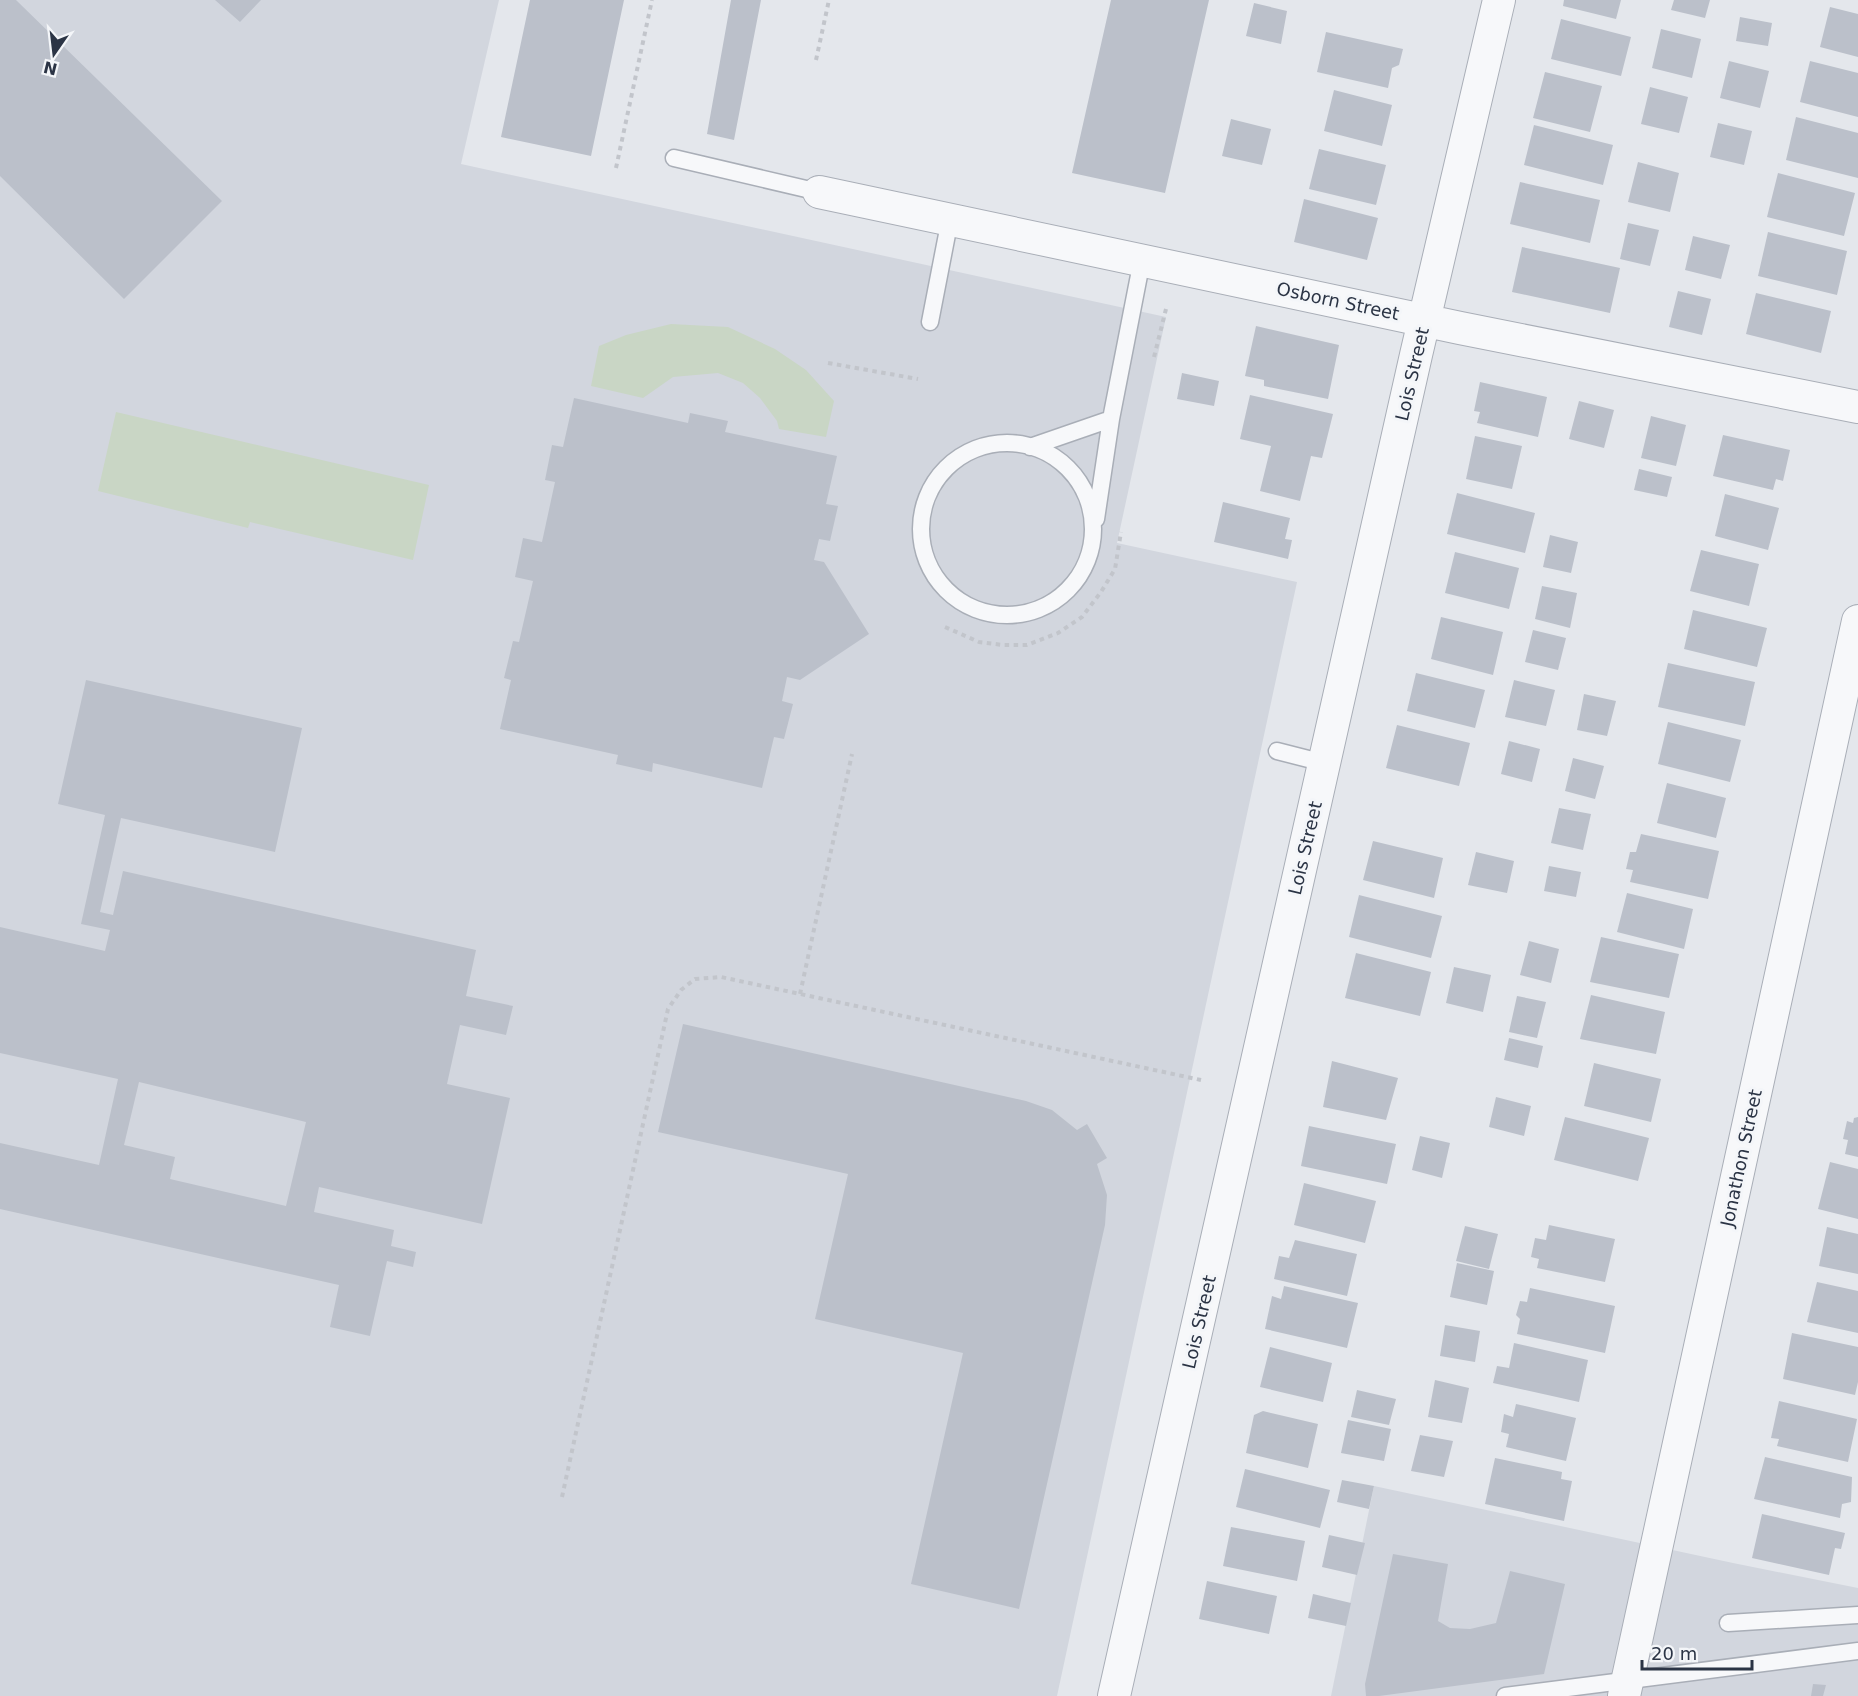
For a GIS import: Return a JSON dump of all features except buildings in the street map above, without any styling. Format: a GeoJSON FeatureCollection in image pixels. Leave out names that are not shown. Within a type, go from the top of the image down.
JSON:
{"type":"FeatureCollection","features":[{"type":"Feature","properties":{"kind":"street","name":"Lois Street"},"geometry":{"type":"LineString","coordinates":[[1114,1696],[1499,0]]}},
{"type":"Feature","properties":{"kind":"street","name":"Osborn Street"},"geometry":{"type":"LineString","coordinates":[[819,192],[1425,320],[1858,407]]}},
{"type":"Feature","properties":{"kind":"street","name":"Jonathon Street"},"geometry":{"type":"LineString","coordinates":[[1626,1688],[1858,621]]}},
{"type":"Feature","properties":{"kind":"lane"},"geometry":{"type":"LineString","coordinates":[[674,158],[819,192]]}},
{"type":"Feature","properties":{"kind":"lane"},"geometry":{"type":"LineString","coordinates":[[930,322],[950,219]]}},
{"type":"Feature","properties":{"kind":"lane"},"geometry":{"type":"LineString","coordinates":[[1092,543],[1092,514],[1083,488],[1066,466],[1042,450],[1014,443],[986,445],[960,457],[939,476],[925,501],[920,529],[925,557],[939,582],[960,601],[987,613],[1015,615],[1042,608],[1066,592],[1083,570],[1092,543],[1111,419],[1142,260]]}},
{"type":"Feature","properties":{"kind":"lane"},"geometry":{"type":"LineString","coordinates":[[1030,447],[1111,419]]}},
{"type":"Feature","properties":{"kind":"lane"},"geometry":{"type":"LineString","coordinates":[[1277,751],[1324,764]]}},
{"type":"Feature","properties":{"kind":"lane"},"geometry":{"type":"LineString","coordinates":[[1728,1623],[1858,1615]]}},
{"type":"Feature","properties":{"kind":"lane"},"geometry":{"type":"LineString","coordinates":[[1505,1696],[1626,1688],[1858,1651]]}},
{"type":"Feature","properties":{"kind":"path"},"geometry":{"type":"LineString","coordinates":[[616,168],[652,0]]}},
{"type":"Feature","properties":{"kind":"path"},"geometry":{"type":"LineString","coordinates":[[816,60],[829,0]]}},
{"type":"Feature","properties":{"kind":"path"},"geometry":{"type":"LineString","coordinates":[[828,363],[918,380]]}},
{"type":"Feature","properties":{"kind":"path"},"geometry":{"type":"LineString","coordinates":[[800,994],[852,754]]}},
{"type":"Feature","properties":{"kind":"path"},"geometry":{"type":"LineString","coordinates":[[562,1497],[668,1009],[681,990],[695,979],[721,976],[1201,1080]]}},
{"type":"Feature","properties":{"kind":"shaded area"},"geometry":{"type":"Polygon","coordinates":[[[0,0],[499,0],[461,164],[1166,317],[1117,543],[1297,582],[1057,1696],[0,1696],[0,0]]]}},
{"type":"Feature","properties":{"kind":"shaded area"},"geometry":{"type":"Polygon","coordinates":[[[1374,1486],[1858,1588],[1858,1696],[1331,1696],[1374,1486]]]}},
{"type":"Feature","properties":{"kind":"green space"},"geometry":{"type":"Polygon","coordinates":[[[671,324],[728,327],[775,349],[806,370],[834,401],[826,437],[779,429],[777,421],[760,398],[743,383],[718,373],[673,377],[643,398],[591,386],[599,346],[626,335],[671,324]]]}},
{"type":"Feature","properties":{"kind":"green space"},"geometry":{"type":"Polygon","coordinates":[[[116,412],[429,485],[413,560],[250,522],[248,528],[98,491],[116,412]]]}}]}
